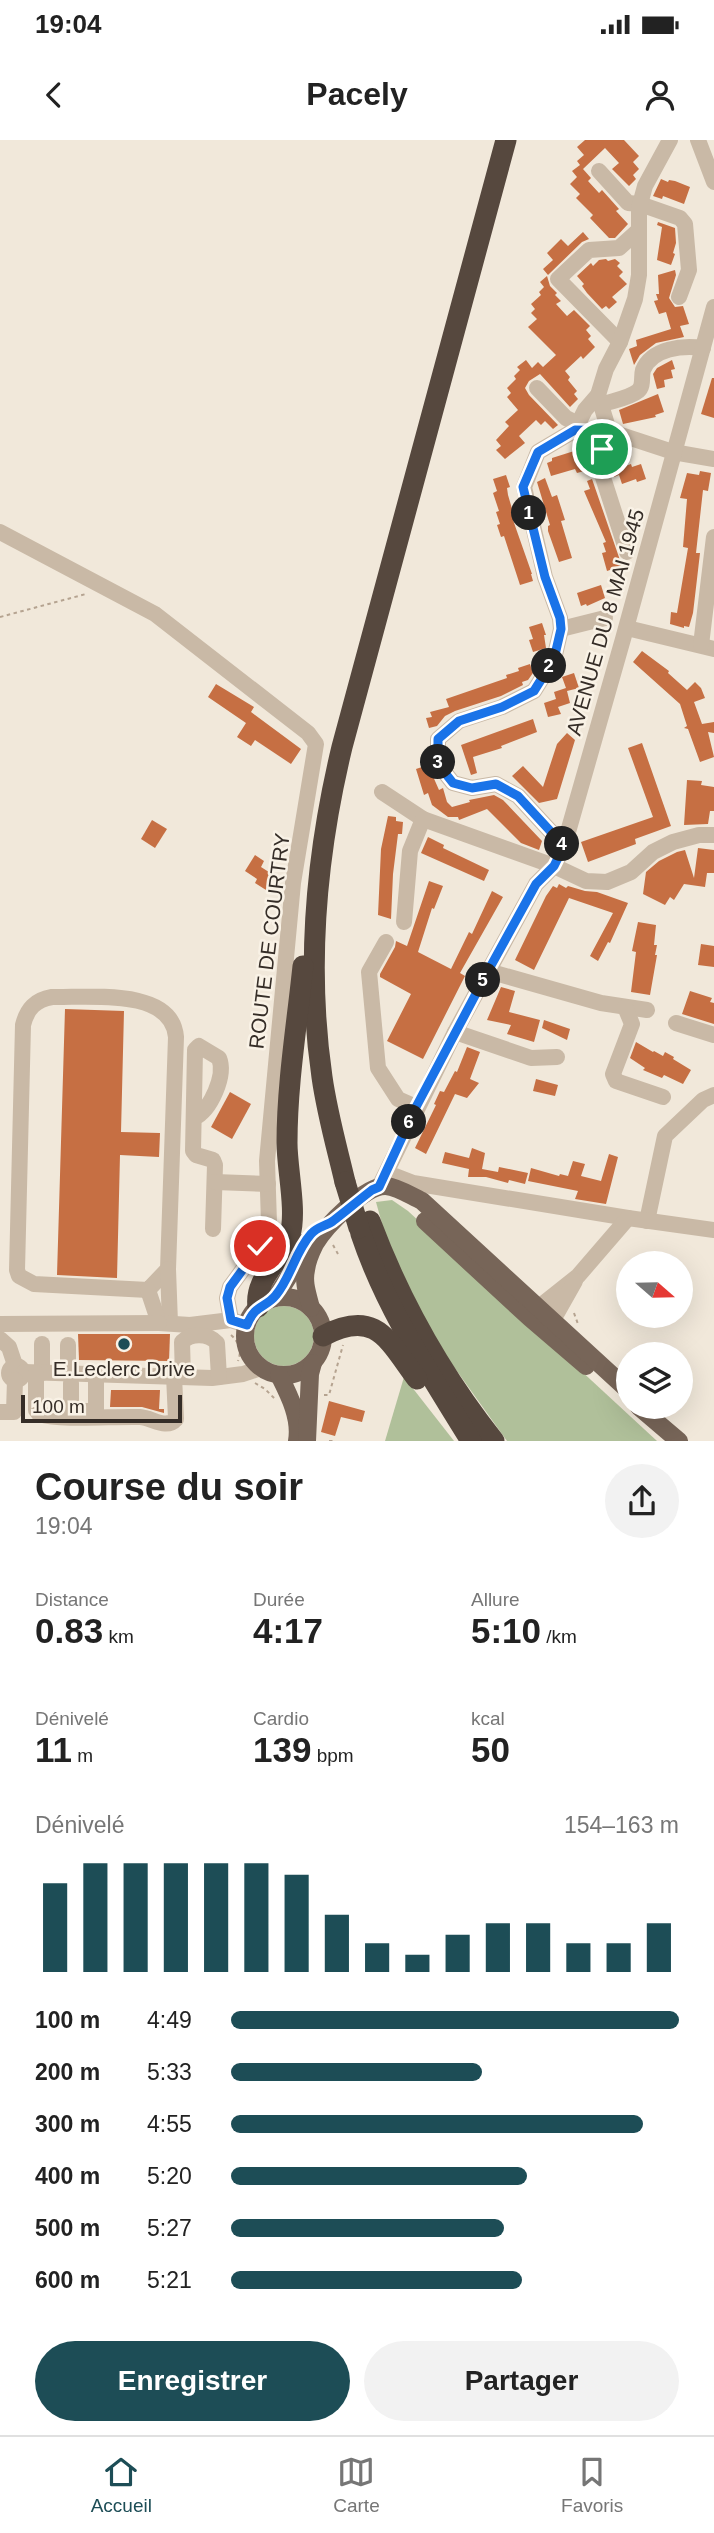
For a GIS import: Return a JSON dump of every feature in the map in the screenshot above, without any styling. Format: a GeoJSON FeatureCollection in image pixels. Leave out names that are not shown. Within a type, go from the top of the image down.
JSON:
{"type":"FeatureCollection","features":[{"type":"Feature","properties":{"kind":"highway"},"geometry":{"type":"LineString","coordinates":[[471,1441],[415,1352],[373,1268],[365,1225],[328,1114],[315,1010],[314,938],[320,861],[330,795],[506,140]]}},
{"type":"Feature","properties":{"kind":"highway"},"geometry":{"type":"LineString","coordinates":[[350,1179],[329,1009],[327,937],[338,831],[355,751],[520,140]]}},
{"type":"Feature","properties":{"kind":"highway"},"geometry":{"type":"LineString","coordinates":[[253,1312],[260,1286],[287,1242],[292,1226],[287,1144],[288,1112],[309,890],[320,861]]}},
{"type":"Feature","properties":{"kind":"highway"},"geometry":{"type":"LineString","coordinates":[[365,1225],[416,1325],[467,1406],[494,1441]]}},
{"type":"Feature","properties":{"kind":"highway"},"geometry":{"type":"LineString","coordinates":[[331,1331],[347,1324],[361,1325],[374,1329],[386,1338],[464,1441]]}},
{"type":"Feature","properties":{"kind":"main road"},"geometry":{"type":"LineString","coordinates":[[311,1308],[304,1280],[315,1243],[331,1223],[363,1197],[390,1184],[422,1201],[616,1388]]}},
{"type":"Feature","properties":{"kind":"main road"},"geometry":{"type":"LineString","coordinates":[[313,1363],[291,1375],[279,1375],[261,1368],[247,1349],[245,1336],[253,1312],[289,1276],[310,1234],[331,1223]]}},
{"type":"Feature","properties":{"kind":"main road"},"geometry":{"type":"LineString","coordinates":[[253,1312],[294,1298],[311,1308],[331,1331],[313,1363],[310,1374],[307,1441]]}},
{"type":"Feature","properties":{"kind":"main road"},"geometry":{"type":"LineString","coordinates":[[541,1318],[616,1380]]}},
{"type":"Feature","properties":{"kind":"main road"},"geometry":{"type":"LineString","coordinates":[[279,1375],[290,1396],[296,1418],[297,1441]]}},
{"type":"Feature","properties":{"kind":"main road"},"geometry":{"type":"LineString","coordinates":[[654,1419],[679,1441]]}},
{"type":"Feature","properties":{"kind":"street"},"geometry":{"type":"LineString","coordinates":[[627,552],[599,466],[608,431],[600,400],[606,369],[620,342],[635,299],[639,275],[640,204],[645,186],[670,140]]}},
{"type":"Feature","properties":{"kind":"street"},"geometry":{"type":"LineString","coordinates":[[698,140],[714,182]]}},
{"type":"Feature","properties":{"kind":"street"},"geometry":{"type":"LineString","coordinates":[[599,171],[628,203],[640,204],[680,218],[685,224],[689,270],[679,297]]}},
{"type":"Feature","properties":{"kind":"street"},"geometry":{"type":"LineString","coordinates":[[620,342],[558,279],[589,250],[619,248],[639,230]]}},
{"type":"Feature","properties":{"kind":"street","name":"AVENUE DU 8 MAI 1945"},"geometry":{"type":"LineString","coordinates":[[390,1184],[416,1107],[536,884],[554,866],[564,846],[673,452],[703,348],[711,332],[714,307]]}},
{"type":"Feature","properties":{"kind":"street"},"geometry":{"type":"LineString","coordinates":[[564,846],[518,796],[496,784],[472,788],[453,783],[438,764],[438,739],[459,721],[502,707],[534,691],[554,659],[561,629],[523,487],[538,452],[577,427],[586,410],[600,400],[637,392],[641,387],[643,371],[651,358],[685,346],[703,348]]}},
{"type":"Feature","properties":{"kind":"street"},"geometry":{"type":"LineString","coordinates":[[537,388],[577,427],[608,431],[673,452],[714,459]]}},
{"type":"Feature","properties":{"kind":"street"},"geometry":{"type":"LineString","coordinates":[[0,532],[97,584]]}},
{"type":"Feature","properties":{"kind":"street"},"geometry":{"type":"LineString","coordinates":[[626,628],[707,647],[714,537]]}},
{"type":"Feature","properties":{"kind":"street","name":"ROUTE DE COURTRY"},"geometry":{"type":"LineString","coordinates":[[97,584],[155,614],[186,636],[308,733],[316,744],[293,883],[267,1161],[269,1223],[266,1236],[230,1287],[227,1298],[253,1312]]}},
{"type":"Feature","properties":{"kind":"street"},"geometry":{"type":"LineString","coordinates":[[561,629],[606,618]]}},
{"type":"Feature","properties":{"kind":"street"},"geometry":{"type":"LineString","coordinates":[[383,792],[423,819],[554,866],[586,881],[607,882],[631,872],[653,852],[673,842],[699,835],[714,835]]}},
{"type":"Feature","properties":{"kind":"street"},"geometry":{"type":"LineString","coordinates":[[404,922],[410,851],[423,819]]}},
{"type":"Feature","properties":{"kind":"street"},"geometry":{"type":"LineString","coordinates":[[386,942],[369,972],[378,1068],[398,1099],[416,1107]]}},
{"type":"Feature","properties":{"kind":"street"},"geometry":{"type":"LineString","coordinates":[[488,971],[601,1003],[647,1010]]}},
{"type":"Feature","properties":{"kind":"street"},"geometry":{"type":"LineString","coordinates":[[164,1323],[168,1269],[176,1037],[173,1025],[159,1010],[138,1000],[52,997],[38,1002],[27,1011],[23,1025],[19,1276],[34,1284],[148,1290],[168,1269]]}},
{"type":"Feature","properties":{"kind":"street"},"geometry":{"type":"LineString","coordinates":[[625,1007],[632,1024],[613,1074],[616,1080],[663,1097]]}},
{"type":"Feature","properties":{"kind":"street"},"geometry":{"type":"LineString","coordinates":[[676,1023],[714,1035]]}},
{"type":"Feature","properties":{"kind":"street"},"geometry":{"type":"LineString","coordinates":[[455,1032],[531,1058],[557,1057]]}},
{"type":"Feature","properties":{"kind":"street"},"geometry":{"type":"LineString","coordinates":[[647,1221],[665,1136],[703,1100],[714,1096]]}},
{"type":"Feature","properties":{"kind":"street"},"geometry":{"type":"LineString","coordinates":[[194,1118],[194,1151],[196,1155],[213,1160],[213,1229]]}},
{"type":"Feature","properties":{"kind":"street"},"geometry":{"type":"LineString","coordinates":[[215,1182],[268,1184]]}},
{"type":"Feature","properties":{"kind":"street"},"geometry":{"type":"LineString","coordinates":[[390,1184],[413,1183],[714,1230]]}},
{"type":"Feature","properties":{"kind":"street"},"geometry":{"type":"LineString","coordinates":[[541,1318],[628,1218]]}},
{"type":"Feature","properties":{"kind":"street"},"geometry":{"type":"LineString","coordinates":[[541,1318],[563,1304],[578,1276]]}},
{"type":"Feature","properties":{"kind":"street"},"geometry":{"type":"LineString","coordinates":[[148,1290],[164,1323]]}},
{"type":"Feature","properties":{"kind":"street"},"geometry":{"type":"LineString","coordinates":[[0,1324],[190,1325],[253,1312]]}},
{"type":"Feature","properties":{"kind":"street"},"geometry":{"type":"LineString","coordinates":[[24,1376],[39,1414],[145,1417],[166,1425],[172,1424],[176,1419],[182,1342],[190,1336],[200,1335],[210,1337],[217,1343],[219,1377]]}},
{"type":"Feature","properties":{"kind":"street"},"geometry":{"type":"LineString","coordinates":[[0,1339],[9,1347],[46,1411],[96,1411],[96,1374]]}},
{"type":"Feature","properties":{"kind":"street"},"geometry":{"type":"LineString","coordinates":[[0,1412],[14,1412],[24,1376],[42,1344]]}},
{"type":"Feature","properties":{"kind":"street"},"geometry":{"type":"LineString","coordinates":[[68,1345],[71,1411]]}},
{"type":"Feature","properties":{"kind":"street"},"geometry":{"type":"LineString","coordinates":[[24,1376],[69,1378],[96,1374],[219,1377],[261,1368]]}},
{"type":"Feature","properties":{"kind":"path"},"geometry":{"type":"LineString","coordinates":[[0,617],[87,593],[97,584]]}},
{"type":"Feature","properties":{"kind":"path"},"geometry":{"type":"LineString","coordinates":[[563,1304],[574,1314],[580,1331]]}},
{"type":"Feature","properties":{"kind":"path"},"geometry":{"type":"LineString","coordinates":[[317,1394],[329,1395],[343,1344],[331,1331]]}},
{"type":"Feature","properties":{"kind":"green space"},"geometry":{"type":"Polygon","coordinates":[[[392,1200],[408,1211],[616,1403],[616,1419],[633,1419],[657,1441],[507,1441],[449,1360],[426,1321],[387,1242],[376,1202],[392,1200]]]}},
{"type":"Feature","properties":{"kind":"green space"},"geometry":{"type":"Polygon","coordinates":[[[278,1306],[290,1306],[309,1319],[314,1336],[312,1348],[301,1361],[290,1366],[278,1366],[259,1353],[254,1342],[254,1330],[267,1311],[278,1306]]]}},
{"type":"Feature","properties":{"kind":"green space"},"geometry":{"type":"Polygon","coordinates":[[[404,1377],[454,1441],[385,1441],[404,1377]]]}},
{"type":"Feature","properties":{"kind":"building"},"geometry":{"type":"Polygon","coordinates":[[[585,140],[624,140],[639,156],[633,162],[639,169],[633,175],[636,179],[629,186],[612,169],[619,163],[605,148],[583,169],[591,178],[588,181],[599,193],[602,190],[628,224],[615,238],[609,238],[590,218],[593,215],[576,198],[580,194],[570,184],[577,177],[572,171],[580,165],[577,161],[584,155],[577,147],[585,140]]]}},
{"type":"Feature","properties":{"kind":"building"},"geometry":{"type":"Polygon","coordinates":[[[661,179],[690,187],[684,204],[663,196],[662,199],[653,196],[661,179]]]}},
{"type":"Feature","properties":{"kind":"building"},"geometry":{"type":"Polygon","coordinates":[[[658,222],[675,228],[675,254],[671,265],[657,260],[662,227],[657,225],[658,222]]]}},
{"type":"Feature","properties":{"kind":"building"},"geometry":{"type":"Polygon","coordinates":[[[583,232],[589,239],[582,242],[548,275],[543,269],[553,260],[547,253],[561,239],[568,246],[583,232]]]}},
{"type":"Feature","properties":{"kind":"building"},"geometry":{"type":"Polygon","coordinates":[[[615,259],[620,263],[617,266],[623,272],[619,276],[627,284],[612,297],[617,302],[609,309],[606,306],[602,309],[587,293],[577,276],[591,263],[593,266],[599,260],[615,259]]]}},
{"type":"Feature","properties":{"kind":"building"},"geometry":{"type":"Polygon","coordinates":[[[675,270],[669,298],[675,307],[683,306],[689,324],[680,326],[684,337],[656,343],[640,355],[634,365],[629,349],[637,346],[636,340],[671,329],[666,312],[659,314],[654,301],[658,300],[656,294],[659,294],[658,275],[675,270]]]}},
{"type":"Feature","properties":{"kind":"building"},"geometry":{"type":"Polygon","coordinates":[[[547,276],[550,286],[557,293],[555,295],[561,301],[556,304],[567,316],[574,310],[590,326],[586,330],[591,336],[588,339],[595,347],[565,371],[577,391],[574,394],[578,399],[570,407],[540,374],[529,381],[525,388],[529,395],[558,425],[553,429],[545,421],[541,425],[536,420],[519,436],[525,443],[505,459],[496,450],[501,446],[496,440],[509,426],[505,422],[518,410],[507,397],[511,393],[507,388],[520,370],[517,367],[526,360],[532,368],[538,362],[543,367],[556,355],[528,327],[537,319],[531,313],[535,309],[531,304],[541,295],[539,292],[544,287],[540,282],[547,276]]]}},
{"type":"Feature","properties":{"kind":"building"},"geometry":{"type":"Polygon","coordinates":[[[672,360],[675,369],[671,370],[673,378],[664,380],[665,387],[657,389],[653,374],[657,368],[672,360]]]}},
{"type":"Feature","properties":{"kind":"building"},"geometry":{"type":"Polygon","coordinates":[[[714,378],[714,418],[701,414],[714,378]]]}},
{"type":"Feature","properties":{"kind":"building"},"geometry":{"type":"Polygon","coordinates":[[[658,394],[664,412],[655,415],[656,417],[623,424],[619,410],[658,394]]]}},
{"type":"Feature","properties":{"kind":"building"},"geometry":{"type":"Polygon","coordinates":[[[590,446],[589,463],[586,464],[588,470],[577,473],[575,469],[551,476],[547,463],[552,461],[552,458],[590,446]]]}},
{"type":"Feature","properties":{"kind":"building"},"geometry":{"type":"Polygon","coordinates":[[[614,459],[617,469],[641,464],[646,479],[622,484],[619,475],[614,477],[610,464],[614,459]]]}},
{"type":"Feature","properties":{"kind":"building"},"geometry":{"type":"Polygon","coordinates":[[[700,471],[711,473],[708,491],[703,490],[696,553],[700,553],[693,613],[689,627],[684,628],[670,624],[671,612],[677,613],[688,548],[683,547],[687,499],[680,498],[687,473],[699,475],[700,471]]]}},
{"type":"Feature","properties":{"kind":"building"},"geometry":{"type":"Polygon","coordinates":[[[506,475],[515,519],[513,520],[533,581],[520,585],[504,536],[501,537],[497,525],[500,524],[496,512],[499,511],[493,493],[497,491],[493,479],[506,475]]]}},
{"type":"Feature","properties":{"kind":"building"},"geometry":{"type":"Polygon","coordinates":[[[545,478],[552,497],[557,495],[565,520],[561,521],[572,558],[559,562],[548,531],[550,525],[537,482],[545,478]]]}},
{"type":"Feature","properties":{"kind":"building"},"geometry":{"type":"Polygon","coordinates":[[[592,479],[622,566],[607,571],[602,553],[606,552],[603,543],[606,542],[584,491],[590,489],[587,481],[592,479]]]}},
{"type":"Feature","properties":{"kind":"building"},"geometry":{"type":"Polygon","coordinates":[[[601,585],[605,598],[581,606],[577,593],[601,585]]]}},
{"type":"Feature","properties":{"kind":"building"},"geometry":{"type":"Polygon","coordinates":[[[542,623],[546,648],[533,652],[529,627],[542,623]]]}},
{"type":"Feature","properties":{"kind":"building"},"geometry":{"type":"Polygon","coordinates":[[[642,651],[669,671],[668,673],[687,690],[695,682],[701,688],[705,698],[694,702],[702,724],[714,722],[714,733],[708,732],[714,757],[700,762],[688,729],[684,728],[687,726],[680,704],[633,662],[642,651]]]}},
{"type":"Feature","properties":{"kind":"building"},"geometry":{"type":"Polygon","coordinates":[[[530,664],[533,673],[528,680],[522,682],[523,685],[501,696],[455,711],[445,716],[437,726],[429,728],[426,718],[432,717],[430,712],[449,707],[446,699],[507,678],[506,675],[530,664]]]}},
{"type":"Feature","properties":{"kind":"building"},"geometry":{"type":"Polygon","coordinates":[[[574,673],[579,688],[567,691],[570,703],[558,707],[561,714],[548,717],[544,703],[556,699],[554,692],[566,688],[562,677],[574,673]]]}},
{"type":"Feature","properties":{"kind":"building"},"geometry":{"type":"Polygon","coordinates":[[[216,684],[254,707],[251,712],[301,749],[291,764],[255,740],[251,746],[237,737],[246,723],[208,697],[216,684]]]}},
{"type":"Feature","properties":{"kind":"building"},"geometry":{"type":"Polygon","coordinates":[[[533,719],[537,732],[501,746],[502,748],[473,757],[477,773],[471,775],[461,745],[533,719]]]}},
{"type":"Feature","properties":{"kind":"building"},"geometry":{"type":"Polygon","coordinates":[[[567,733],[575,740],[557,799],[539,803],[512,776],[523,766],[543,787],[557,744],[567,733]]]}},
{"type":"Feature","properties":{"kind":"building"},"geometry":{"type":"Polygon","coordinates":[[[642,743],[671,826],[635,839],[636,844],[588,862],[581,842],[653,817],[628,748],[642,743]]]}},
{"type":"Feature","properties":{"kind":"building"},"geometry":{"type":"Polygon","coordinates":[[[428,765],[439,790],[443,788],[447,802],[452,807],[494,795],[503,800],[542,841],[539,850],[521,843],[487,809],[459,820],[458,817],[448,817],[432,805],[428,793],[424,795],[416,769],[428,765]]]}},
{"type":"Feature","properties":{"kind":"building"},"geometry":{"type":"Polygon","coordinates":[[[687,780],[702,781],[701,785],[714,787],[714,811],[710,811],[708,824],[684,825],[687,780]]]}},
{"type":"Feature","properties":{"kind":"building"},"geometry":{"type":"Polygon","coordinates":[[[388,816],[403,822],[402,834],[398,834],[393,874],[391,919],[378,915],[381,849],[388,816]]]}},
{"type":"Feature","properties":{"kind":"building"},"geometry":{"type":"Polygon","coordinates":[[[152,820],[167,829],[155,848],[141,839],[152,820]]]}},
{"type":"Feature","properties":{"kind":"building"},"geometry":{"type":"Polygon","coordinates":[[[428,837],[444,845],[443,848],[489,870],[484,881],[421,853],[428,837]]]}},
{"type":"Feature","properties":{"kind":"building"},"geometry":{"type":"Polygon","coordinates":[[[698,848],[714,850],[714,873],[707,873],[705,887],[684,884],[674,900],[670,897],[665,905],[643,894],[646,872],[659,861],[677,852],[685,850],[694,878],[698,848]]]}},
{"type":"Feature","properties":{"kind":"building"},"geometry":{"type":"Polygon","coordinates":[[[255,855],[264,861],[261,867],[272,874],[266,890],[255,883],[257,879],[245,871],[255,855]]]}},
{"type":"Feature","properties":{"kind":"building"},"geometry":{"type":"Polygon","coordinates":[[[429,881],[443,886],[434,909],[432,908],[418,952],[451,969],[469,932],[472,934],[492,891],[503,897],[460,973],[465,976],[423,1059],[387,1041],[411,994],[380,977],[380,974],[396,941],[407,946],[429,881]]]}},
{"type":"Feature","properties":{"kind":"building"},"geometry":{"type":"Polygon","coordinates":[[[559,884],[566,888],[568,886],[597,892],[628,903],[610,943],[608,942],[598,961],[590,956],[613,913],[569,898],[534,970],[515,960],[546,896],[553,886],[557,888],[559,884]]]}},
{"type":"Feature","properties":{"kind":"building"},"geometry":{"type":"Polygon","coordinates":[[[638,922],[656,925],[654,945],[657,945],[657,955],[650,995],[631,992],[636,952],[632,951],[638,922]]]}},
{"type":"Feature","properties":{"kind":"building"},"geometry":{"type":"Polygon","coordinates":[[[701,944],[714,946],[714,967],[698,965],[701,944]]]}},
{"type":"Feature","properties":{"kind":"building"},"geometry":{"type":"Polygon","coordinates":[[[501,987],[515,991],[509,1012],[540,1020],[534,1042],[507,1034],[511,1025],[487,1020],[501,987]]]}},
{"type":"Feature","properties":{"kind":"building"},"geometry":{"type":"Polygon","coordinates":[[[690,991],[712,998],[710,1002],[714,1003],[714,1024],[682,1014],[690,991]]]}},
{"type":"Feature","properties":{"kind":"building"},"geometry":{"type":"Polygon","coordinates":[[[65,1009],[124,1011],[121,1132],[160,1133],[159,1157],[120,1155],[117,1278],[57,1275],[65,1009]]]}},
{"type":"Feature","properties":{"kind":"building"},"geometry":{"type":"Polygon","coordinates":[[[544,1020],[570,1029],[567,1040],[542,1028],[544,1020]]]}},
{"type":"Feature","properties":{"kind":"building"},"geometry":{"type":"Polygon","coordinates":[[[636,1042],[663,1056],[665,1052],[691,1070],[683,1084],[664,1075],[662,1078],[643,1070],[645,1068],[630,1058],[636,1042]]]}},
{"type":"Feature","properties":{"kind":"building"},"geometry":{"type":"Polygon","coordinates":[[[467,1047],[480,1052],[470,1079],[479,1083],[467,1098],[455,1094],[426,1154],[415,1148],[440,1091],[444,1092],[455,1071],[457,1072],[467,1047]]]}},
{"type":"Feature","properties":{"kind":"building"},"geometry":{"type":"Polygon","coordinates":[[[536,1079],[558,1085],[555,1096],[533,1091],[536,1079]]]}},
{"type":"Feature","properties":{"kind":"building"},"geometry":{"type":"Polygon","coordinates":[[[230,1092],[251,1104],[232,1139],[211,1127],[230,1092]]]}},
{"type":"Feature","properties":{"kind":"building"},"geometry":{"type":"Polygon","coordinates":[[[472,1148],[485,1153],[482,1169],[498,1172],[499,1167],[528,1173],[525,1184],[486,1177],[468,1177],[469,1169],[442,1163],[445,1152],[469,1158],[472,1148]]]}},
{"type":"Feature","properties":{"kind":"building"},"geometry":{"type":"Polygon","coordinates":[[[609,1154],[618,1157],[606,1204],[575,1199],[578,1191],[528,1181],[531,1168],[568,1176],[573,1161],[585,1164],[581,1176],[601,1181],[609,1154]]]}},
{"type":"Feature","properties":{"kind":"building","name":"E.Leclerc Drive"},"geometry":{"type":"Polygon","coordinates":[[[78,1334],[170,1334],[169,1361],[79,1360],[78,1334]]]}},
{"type":"Feature","properties":{"kind":"building"},"geometry":{"type":"Polygon","coordinates":[[[111,1390],[160,1390],[159,1409],[164,1409],[164,1413],[142,1407],[110,1407],[111,1390]]]}},
{"type":"Feature","properties":{"kind":"building"},"geometry":{"type":"Polygon","coordinates":[[[329,1401],[365,1411],[362,1422],[341,1417],[335,1436],[321,1432],[329,1401]]]}},
{"type":"Feature","properties":{"kind":"place","name":"E.Leclerc Drive"},"geometry":{"type":"Point","coordinates":[124,1344]}},
{"type":"Feature","properties":{"kind":"route"},"geometry":{"type":"LineString","coordinates":[[260,1246],[230,1287],[227,1298],[231,1320],[247,1325],[258,1307],[275,1298],[310,1234],[331,1223],[379,1187],[416,1107],[488,971],[536,884],[554,866],[564,846],[518,796],[496,784],[472,788],[453,783],[438,764],[438,739],[459,721],[502,707],[534,691],[554,659],[561,629],[560,618],[545,577],[523,487],[538,452],[575,430],[608,431],[602,449]]}}]}
